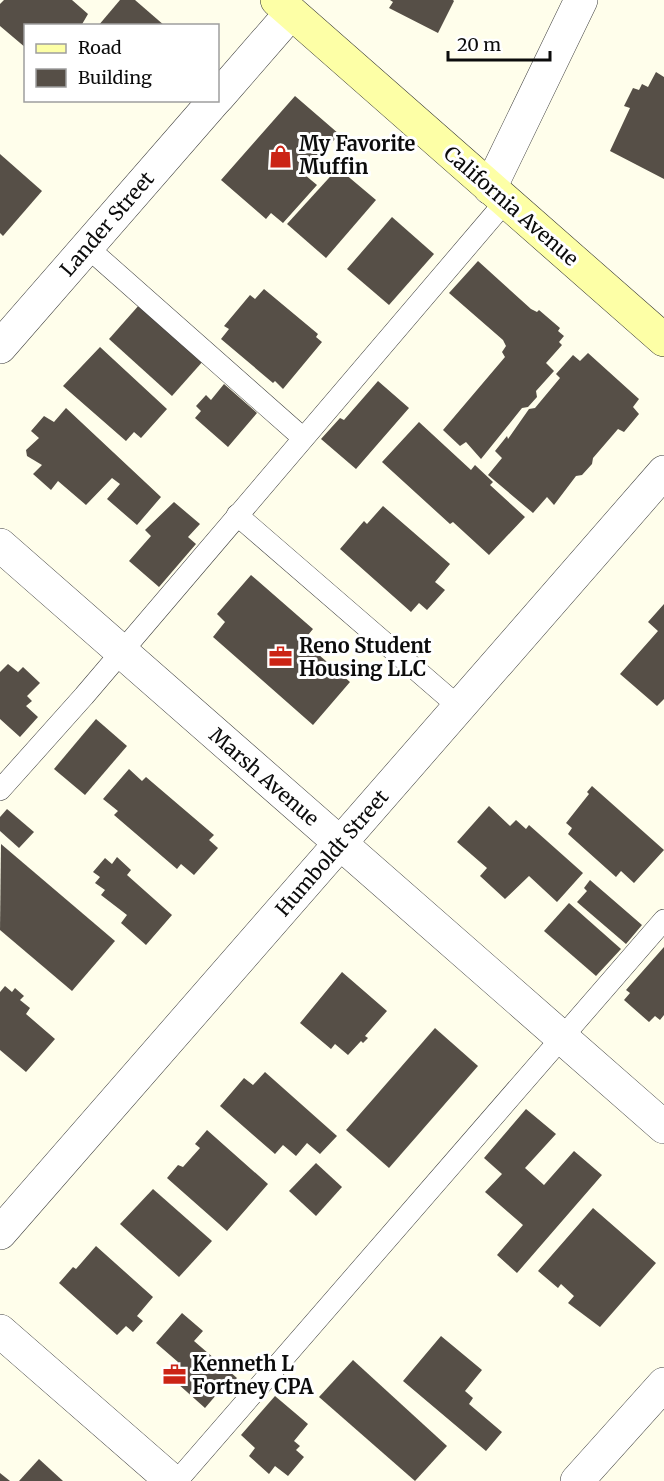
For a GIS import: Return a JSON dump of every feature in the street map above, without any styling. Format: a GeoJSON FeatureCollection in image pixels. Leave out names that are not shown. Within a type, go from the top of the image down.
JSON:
{"type":"FeatureCollection","features":[{"type":"Feature","properties":{"kind":"main road","name":"California Avenue"},"geometry":{"type":"LineString","coordinates":[[284,6],[664,340]]}},
{"type":"Feature","properties":{"kind":"street"},"geometry":{"type":"LineString","coordinates":[[498,195],[581,0]]}},
{"type":"Feature","properties":{"kind":"street","name":"Lander Street"},"geometry":{"type":"LineString","coordinates":[[219,95],[284,6]]}},
{"type":"Feature","properties":{"kind":"street","name":"Lander Street"},"geometry":{"type":"LineString","coordinates":[[0,347],[213,102]]}},
{"type":"Feature","properties":{"kind":"street","name":"Humboldt Street"},"geometry":{"type":"LineString","coordinates":[[0,1233],[664,472]]}},
{"type":"Feature","properties":{"kind":"street","name":"Marsh Avenue"},"geometry":{"type":"LineString","coordinates":[[0,545],[664,1127]]}},
{"type":"Feature","properties":{"kind":"street"},"geometry":{"type":"LineString","coordinates":[[0,1332],[172,1481]]}},
{"type":"Feature","properties":{"kind":"street"},"geometry":{"type":"LineString","coordinates":[[577,1481],[664,1384]]}},
{"type":"Feature","properties":{"kind":"lane"},"geometry":{"type":"LineString","coordinates":[[0,790],[303,438],[498,195]]}},
{"type":"Feature","properties":{"kind":"lane"},"geometry":{"type":"LineString","coordinates":[[87,247],[303,438]]}},
{"type":"Feature","properties":{"kind":"lane"},"geometry":{"type":"LineString","coordinates":[[237,515],[459,707]]}},
{"type":"Feature","properties":{"kind":"lane"},"geometry":{"type":"LineString","coordinates":[[177,1481],[664,920]]}},
{"type":"Feature","properties":{"kind":"building"},"geometry":{"type":"Polygon","coordinates":[[[4,0],[72,0],[88,14],[82,24],[24,24],[24,46],[0,26],[0,4],[4,0]]]}},
{"type":"Feature","properties":{"kind":"building"},"geometry":{"type":"Polygon","coordinates":[[[120,0],[135,0],[163,24],[100,24],[120,0]]]}},
{"type":"Feature","properties":{"kind":"building"},"geometry":{"type":"Polygon","coordinates":[[[390,0],[454,1],[438,33],[389,8],[393,2],[390,0]]]}},
{"type":"Feature","properties":{"kind":"building"},"geometry":{"type":"Polygon","coordinates":[[[656,72],[664,77],[664,179],[610,151],[630,108],[624,106],[633,88],[639,90],[642,84],[648,87],[656,72]]]}},
{"type":"Feature","properties":{"kind":"building","name":"My Favorite Muffin"},"geometry":{"type":"Polygon","coordinates":[[[295,96],[339,134],[305,175],[317,185],[283,223],[271,213],[266,219],[221,180],[295,96]]]}},
{"type":"Feature","properties":{"kind":"building"},"geometry":{"type":"Polygon","coordinates":[[[0,154],[42,191],[3,236],[0,233],[0,154]]]}},
{"type":"Feature","properties":{"kind":"building"},"geometry":{"type":"Polygon","coordinates":[[[338,168],[376,200],[326,258],[287,224],[338,168]]]}},
{"type":"Feature","properties":{"kind":"building"},"geometry":{"type":"Polygon","coordinates":[[[392,217],[434,254],[389,305],[347,269],[392,217]]]}},
{"type":"Feature","properties":{"kind":"building"},"geometry":{"type":"Polygon","coordinates":[[[478,261],[531,309],[537,312],[539,310],[560,328],[558,331],[564,336],[559,342],[562,345],[546,363],[554,371],[536,391],[537,397],[528,407],[522,408],[481,459],[466,442],[460,446],[443,430],[505,357],[502,352],[506,346],[503,340],[449,293],[478,261]]]}},
{"type":"Feature","properties":{"kind":"building"},"geometry":{"type":"Polygon","coordinates":[[[264,289],[318,334],[316,337],[322,342],[283,389],[221,339],[229,329],[224,326],[250,295],[255,299],[264,289]]]}},
{"type":"Feature","properties":{"kind":"building"},"geometry":{"type":"Polygon","coordinates":[[[140,304],[204,360],[172,396],[109,339],[140,304]]]}},
{"type":"Feature","properties":{"kind":"building"},"geometry":{"type":"Polygon","coordinates":[[[100,347],[167,409],[141,438],[134,432],[126,441],[63,386],[100,347]]]}},
{"type":"Feature","properties":{"kind":"building"},"geometry":{"type":"Polygon","coordinates":[[[588,353],[639,399],[633,407],[639,414],[624,432],[618,429],[593,458],[592,464],[582,475],[576,476],[554,505],[547,497],[533,513],[488,475],[502,458],[495,451],[507,436],[508,439],[529,409],[535,408],[560,378],[556,374],[573,355],[580,361],[588,353]]]}},
{"type":"Feature","properties":{"kind":"building"},"geometry":{"type":"Polygon","coordinates":[[[378,381],[409,408],[356,469],[321,439],[340,418],[344,420],[378,381]]]}},
{"type":"Feature","properties":{"kind":"building"},"geometry":{"type":"Polygon","coordinates":[[[224,384],[257,413],[228,447],[195,418],[201,411],[196,406],[206,395],[211,400],[224,384]]]}},
{"type":"Feature","properties":{"kind":"building"},"geometry":{"type":"Polygon","coordinates":[[[66,408],[161,497],[137,525],[107,499],[120,484],[112,478],[86,505],[58,481],[51,490],[33,474],[42,465],[27,456],[26,450],[39,438],[31,431],[44,416],[54,422],[66,408]]]}},
{"type":"Feature","properties":{"kind":"building"},"geometry":{"type":"Polygon","coordinates":[[[419,422],[471,470],[475,465],[493,482],[490,485],[525,517],[489,555],[453,522],[450,524],[382,462],[419,422]]]}},
{"type":"Feature","properties":{"kind":"building"},"geometry":{"type":"Polygon","coordinates":[[[174,502],[200,524],[188,537],[196,544],[159,587],[129,561],[151,536],[145,530],[174,502]]]}},
{"type":"Feature","properties":{"kind":"building"},"geometry":{"type":"Polygon","coordinates":[[[383,506],[450,564],[435,582],[445,590],[427,610],[419,603],[411,612],[340,549],[364,521],[367,524],[383,506]]]}},
{"type":"Feature","properties":{"kind":"building"},"geometry":{"type":"Polygon","coordinates":[[[251,575],[313,629],[303,641],[350,682],[313,725],[213,637],[225,622],[217,614],[251,575]]]}},
{"type":"Feature","properties":{"kind":"building"},"geometry":{"type":"Polygon","coordinates":[[[664,604],[664,699],[657,706],[620,674],[658,631],[648,622],[664,604]]]}},
{"type":"Feature","properties":{"kind":"building"},"geometry":{"type":"Polygon","coordinates":[[[8,664],[18,672],[23,667],[40,683],[27,696],[32,701],[26,706],[38,717],[20,737],[0,719],[0,672],[8,664]]]}},
{"type":"Feature","properties":{"kind":"building"},"geometry":{"type":"Polygon","coordinates":[[[96,719],[127,746],[85,795],[54,769],[96,719]]]}},
{"type":"Feature","properties":{"kind":"building"},"geometry":{"type":"Polygon","coordinates":[[[129,769],[142,781],[146,777],[214,835],[209,840],[218,848],[194,875],[181,864],[177,869],[114,815],[118,811],[103,799],[129,769]]]}},
{"type":"Feature","properties":{"kind":"building"},"geometry":{"type":"Polygon","coordinates":[[[592,786],[664,850],[634,883],[621,871],[616,877],[568,834],[572,828],[566,823],[589,794],[587,792],[592,786]]]}},
{"type":"Feature","properties":{"kind":"building"},"geometry":{"type":"Polygon","coordinates":[[[489,806],[510,826],[516,820],[526,829],[529,825],[583,873],[557,902],[529,876],[505,899],[480,876],[487,868],[457,842],[489,806]]]}},
{"type":"Feature","properties":{"kind":"building"},"geometry":{"type":"Polygon","coordinates":[[[7,809],[34,832],[19,848],[0,831],[0,817],[7,809]]]}},
{"type":"Feature","properties":{"kind":"building"},"geometry":{"type":"Polygon","coordinates":[[[1,844],[115,941],[72,991],[0,930],[1,844]]]}},
{"type":"Feature","properties":{"kind":"building"},"geometry":{"type":"Polygon","coordinates":[[[117,857],[131,870],[127,875],[172,915],[146,945],[121,923],[127,915],[101,895],[105,890],[95,883],[100,877],[93,872],[105,858],[112,864],[117,857]]]}},
{"type":"Feature","properties":{"kind":"building"},"geometry":{"type":"Polygon","coordinates":[[[590,880],[642,925],[626,944],[577,902],[587,891],[584,888],[590,880]]]}},
{"type":"Feature","properties":{"kind":"building"},"geometry":{"type":"Polygon","coordinates":[[[569,903],[621,949],[596,976],[544,931],[569,903]]]}},
{"type":"Feature","properties":{"kind":"building"},"geometry":{"type":"Polygon","coordinates":[[[664,947],[664,1015],[660,1020],[655,1016],[649,1022],[624,1000],[630,993],[626,990],[664,947]]]}},
{"type":"Feature","properties":{"kind":"building"},"geometry":{"type":"Polygon","coordinates":[[[342,972],[387,1011],[365,1036],[368,1038],[363,1043],[361,1041],[348,1055],[335,1044],[331,1049],[300,1023],[342,972]]]}},
{"type":"Feature","properties":{"kind":"building"},"geometry":{"type":"Polygon","coordinates":[[[5,986],[12,992],[15,988],[24,996],[20,1000],[30,1008],[26,1014],[55,1039],[26,1072],[0,1050],[0,992],[5,986]]]}},
{"type":"Feature","properties":{"kind":"building"},"geometry":{"type":"Polygon","coordinates":[[[435,1028],[478,1066],[389,1168],[346,1130],[435,1028]]]}},
{"type":"Feature","properties":{"kind":"building"},"geometry":{"type":"Polygon","coordinates":[[[265,1072],[337,1136],[320,1154],[307,1143],[296,1156],[283,1145],[275,1154],[220,1106],[244,1078],[253,1085],[265,1072]]]}},
{"type":"Feature","properties":{"kind":"building"},"geometry":{"type":"Polygon","coordinates":[[[526,1109],[556,1134],[525,1168],[544,1185],[574,1151],[602,1175],[517,1273],[497,1255],[523,1225],[485,1192],[502,1174],[484,1158],[526,1109]]]}},
{"type":"Feature","properties":{"kind":"building"},"geometry":{"type":"Polygon","coordinates":[[[207,1130],[268,1184],[227,1231],[167,1178],[178,1165],[183,1167],[200,1148],[195,1144],[207,1130]]]}},
{"type":"Feature","properties":{"kind":"building"},"geometry":{"type":"Polygon","coordinates":[[[316,1163],[342,1187],[316,1216],[289,1191],[316,1163]]]}},
{"type":"Feature","properties":{"kind":"building"},"geometry":{"type":"Polygon","coordinates":[[[153,1189],[212,1241],[179,1277],[120,1224],[153,1189]]]}},
{"type":"Feature","properties":{"kind":"building"},"geometry":{"type":"Polygon","coordinates":[[[593,1208],[656,1263],[600,1327],[568,1303],[574,1296],[561,1284],[558,1288],[538,1271],[593,1208]]]}},
{"type":"Feature","properties":{"kind":"building"},"geometry":{"type":"Polygon","coordinates":[[[96,1246],[153,1297],[137,1316],[143,1321],[133,1332],[126,1326],[117,1335],[59,1283],[73,1267],[76,1269],[96,1246]]]}},
{"type":"Feature","properties":{"kind":"building"},"geometry":{"type":"Polygon","coordinates":[[[182,1313],[203,1331],[194,1341],[237,1378],[220,1397],[217,1394],[205,1408],[168,1375],[178,1362],[156,1343],[182,1313]]]}},
{"type":"Feature","properties":{"kind":"building"},"geometry":{"type":"Polygon","coordinates":[[[441,1336],[482,1370],[465,1391],[473,1398],[469,1404],[502,1432],[486,1451],[403,1381],[441,1336]]]}},
{"type":"Feature","properties":{"kind":"building"},"geometry":{"type":"Polygon","coordinates":[[[353,1360],[447,1446],[415,1481],[319,1397],[353,1360]]]}},
{"type":"Feature","properties":{"kind":"building"},"geometry":{"type":"Polygon","coordinates":[[[275,1396],[308,1424],[294,1441],[300,1446],[296,1450],[304,1457],[288,1476],[275,1466],[269,1474],[249,1456],[255,1448],[241,1435],[275,1396]]]}},
{"type":"Feature","properties":{"kind":"building"},"geometry":{"type":"Polygon","coordinates":[[[39,1459],[63,1481],[19,1481],[39,1459]]]}},
{"type":"Feature","properties":{"kind":"building"},"geometry":{"type":"Polygon","coordinates":[[[0,1473],[10,1481],[0,1481],[0,1473]]]}},
{"type":"Feature","properties":{"kind":"place","name":"My Favorite Muffin"},"geometry":{"type":"Point","coordinates":[281,156]}},
{"type":"Feature","properties":{"kind":"place","name":"Reno Student Housing LLC"},"geometry":{"type":"Point","coordinates":[281,657]}},
{"type":"Feature","properties":{"kind":"place","name":"Kenneth L Fortney CPA"},"geometry":{"type":"Point","coordinates":[174,1375]}}]}
